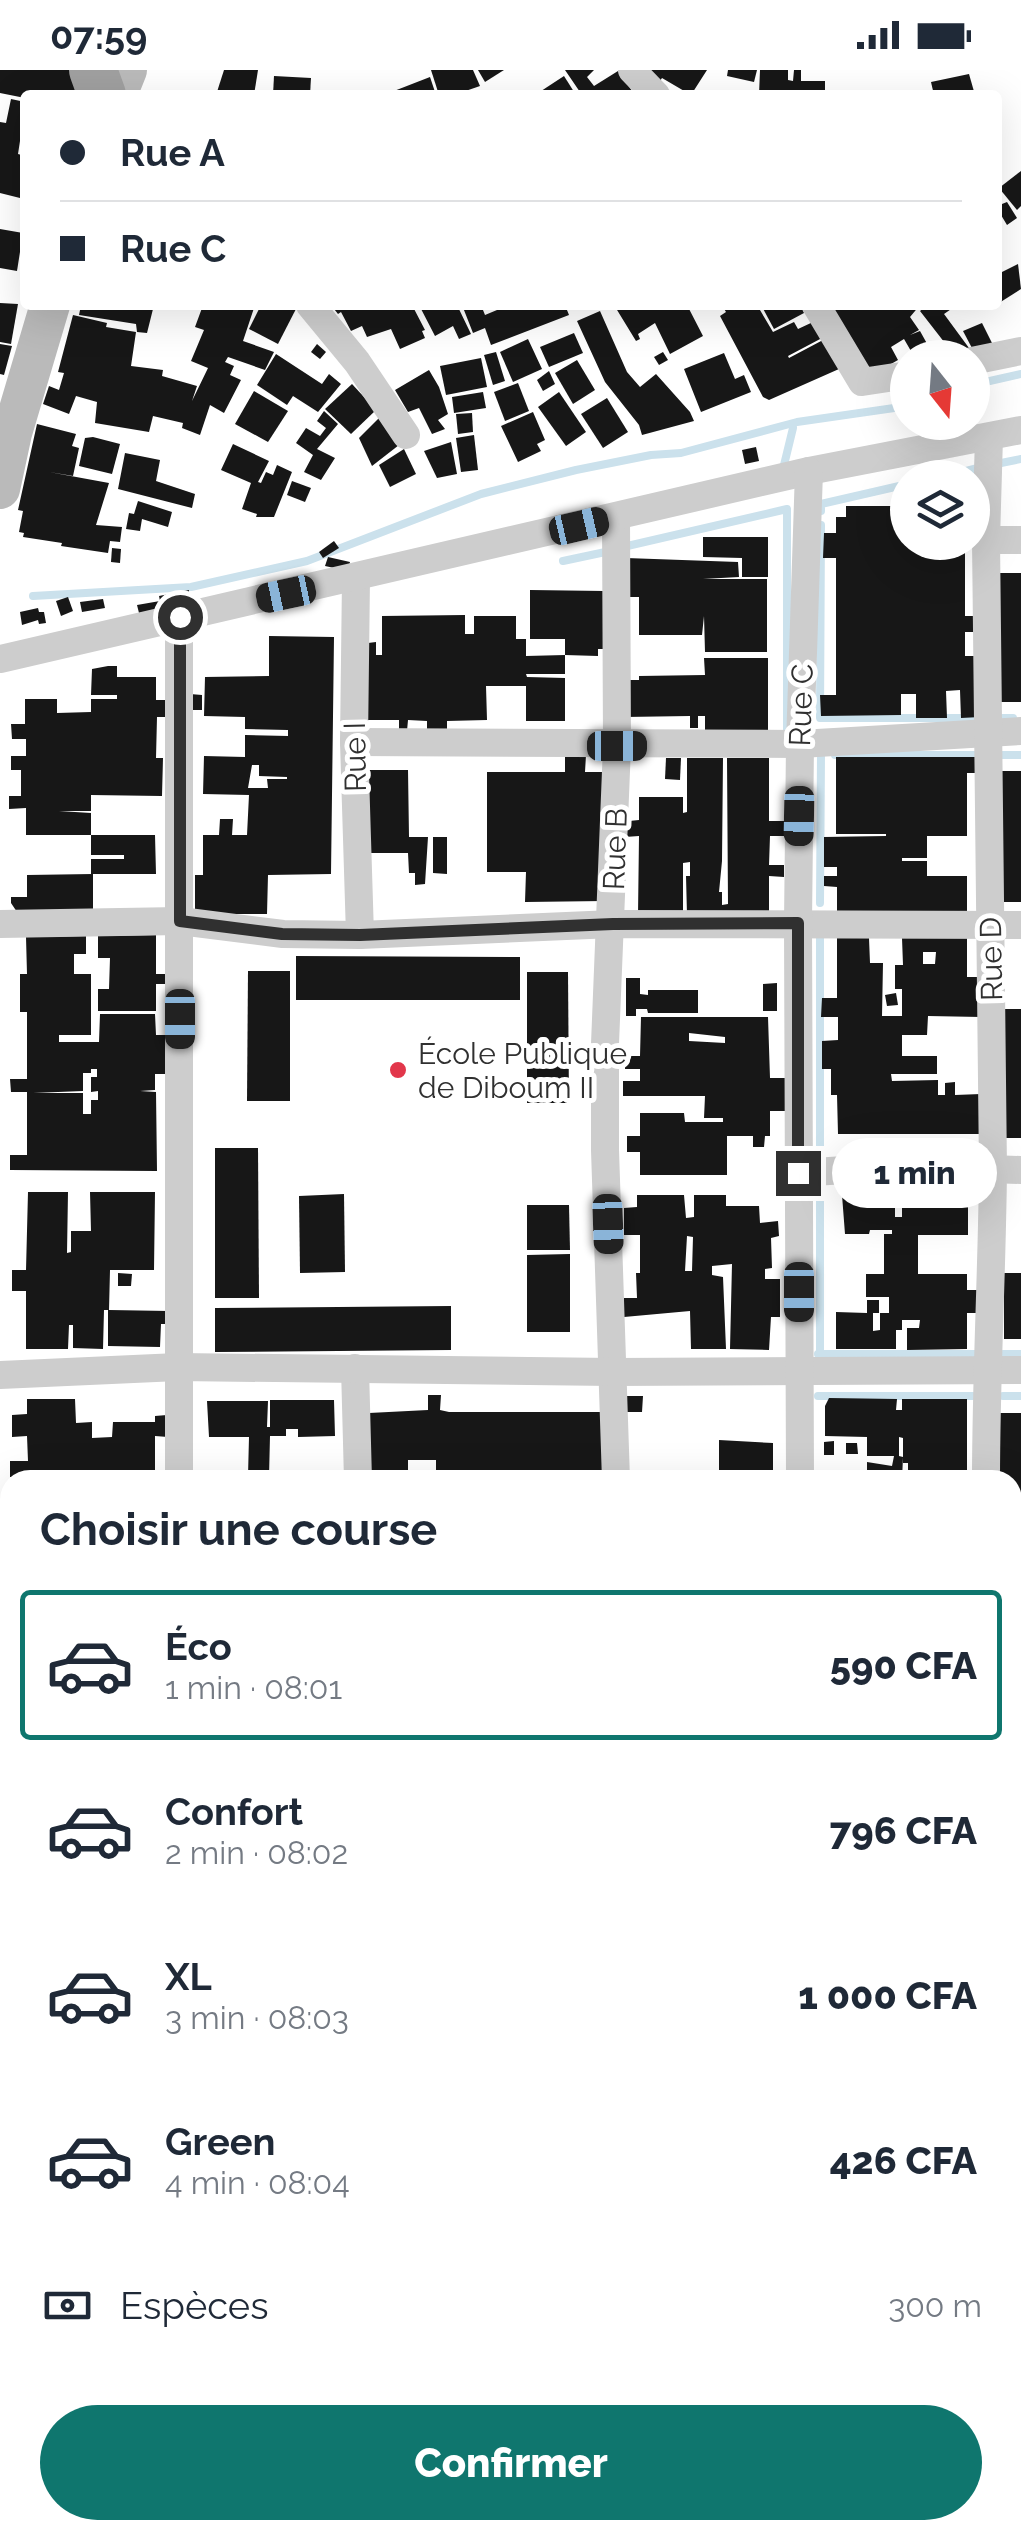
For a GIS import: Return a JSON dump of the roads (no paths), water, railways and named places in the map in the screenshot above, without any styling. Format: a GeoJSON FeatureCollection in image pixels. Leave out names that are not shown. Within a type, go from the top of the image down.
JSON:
{"type":"FeatureCollection","features":[{"type":"Feature","properties":{"kind":"main road"},"geometry":{"type":"LineString","coordinates":[[0,489],[6,430],[48,310]]}},
{"type":"Feature","properties":{"kind":"street"},"geometry":{"type":"LineString","coordinates":[[314,310],[406,435]]}},
{"type":"Feature","properties":{"kind":"street"},"geometry":{"type":"LineString","coordinates":[[819,310],[862,382],[890,378]]}},
{"type":"Feature","properties":{"kind":"street"},"geometry":{"type":"LineString","coordinates":[[990,357],[1021,351]]}},
{"type":"Feature","properties":{"kind":"street"},"geometry":{"type":"LineString","coordinates":[[990,437],[1021,430]]}},
{"type":"Feature","properties":{"kind":"street"},"geometry":{"type":"LineString","coordinates":[[0,658],[809,470],[974,440]]}},
{"type":"Feature","properties":{"kind":"street","name":"Rue C"},"geometry":{"type":"LineString","coordinates":[[800,1470],[798,923],[809,470]]}},
{"type":"Feature","properties":{"kind":"street","name":"Rue B"},"geometry":{"type":"LineString","coordinates":[[616,517],[617,746],[606,1044],[616,1470]]}},
{"type":"Feature","properties":{"kind":"street"},"geometry":{"type":"LineString","coordinates":[[990,540],[1021,540]]}},
{"type":"Feature","properties":{"kind":"street","name":"Rue D"},"geometry":{"type":"LineString","coordinates":[[986,560],[992,1271],[986,1370],[986,1470]]}},
{"type":"Feature","properties":{"kind":"street","name":"Rue I"},"geometry":{"type":"LineString","coordinates":[[356,578],[354,742],[360,935]]}},
{"type":"Feature","properties":{"kind":"street"},"geometry":{"type":"LineString","coordinates":[[179,1470],[180,617]]}},
{"type":"Feature","properties":{"kind":"street"},"geometry":{"type":"LineString","coordinates":[[354,742],[800,744],[1021,731]]}},
{"type":"Feature","properties":{"kind":"street"},"geometry":{"type":"LineString","coordinates":[[0,924],[180,921],[282,934],[360,935],[613,924],[1021,925]]}},
{"type":"Feature","properties":{"kind":"street"},"geometry":{"type":"LineString","coordinates":[[798,1173],[907,1166],[1021,1170]]}},
{"type":"Feature","properties":{"kind":"street"},"geometry":{"type":"LineString","coordinates":[[0,1375],[178,1367],[613,1372],[1021,1370]]}},
{"type":"Feature","properties":{"kind":"street"},"geometry":{"type":"LineString","coordinates":[[355,1368],[358,1470]]}},
{"type":"Feature","properties":{"kind":"waterway"},"geometry":{"type":"LineString","coordinates":[[990,381],[1021,374]]}},
{"type":"Feature","properties":{"kind":"waterway"},"geometry":{"type":"LineString","coordinates":[[33,596],[191,587],[307,561],[481,494],[576,470],[681,453],[797,422],[890,409]]}},
{"type":"Feature","properties":{"kind":"waterway"},"geometry":{"type":"LineString","coordinates":[[784,465],[793,428]]}},
{"type":"Feature","properties":{"kind":"waterway"},"geometry":{"type":"LineString","coordinates":[[996,464],[1021,459]]}},
{"type":"Feature","properties":{"kind":"waterway"},"geometry":{"type":"LineString","coordinates":[[821,511],[821,504],[890,488]]}},
{"type":"Feature","properties":{"kind":"waterway"},"geometry":{"type":"LineString","coordinates":[[623,547],[787,509],[787,737]]}},
{"type":"Feature","properties":{"kind":"waterway"},"geometry":{"type":"LineString","coordinates":[[821,525],[820,718],[1013,718]]}},
{"type":"Feature","properties":{"kind":"waterway"},"geometry":{"type":"LineString","coordinates":[[563,561],[610,551]]}},
{"type":"Feature","properties":{"kind":"waterway"},"geometry":{"type":"LineString","coordinates":[[820,903],[821,754]]}},
{"type":"Feature","properties":{"kind":"waterway"},"geometry":{"type":"LineString","coordinates":[[835,755],[981,755]]}},
{"type":"Feature","properties":{"kind":"waterway"},"geometry":{"type":"LineString","coordinates":[[999,755],[1021,755]]}},
{"type":"Feature","properties":{"kind":"waterway"},"geometry":{"type":"LineString","coordinates":[[820,931],[820,1159]]}},
{"type":"Feature","properties":{"kind":"waterway"},"geometry":{"type":"LineString","coordinates":[[820,1177],[820,1353]]}},
{"type":"Feature","properties":{"kind":"waterway"},"geometry":{"type":"LineString","coordinates":[[818,1354],[984,1354]]}},
{"type":"Feature","properties":{"kind":"waterway"},"geometry":{"type":"LineString","coordinates":[[1003,1354],[1021,1354]]}},
{"type":"Feature","properties":{"kind":"waterway"},"geometry":{"type":"LineString","coordinates":[[818,1396],[973,1396]]}},
{"type":"Feature","properties":{"kind":"waterway"},"geometry":{"type":"LineString","coordinates":[[1003,1396],[1021,1396]]}},
{"type":"Feature","properties":{"kind":"place","name":"École Publique de Diboum II"},"geometry":{"type":"Point","coordinates":[398,1070]}}]}
